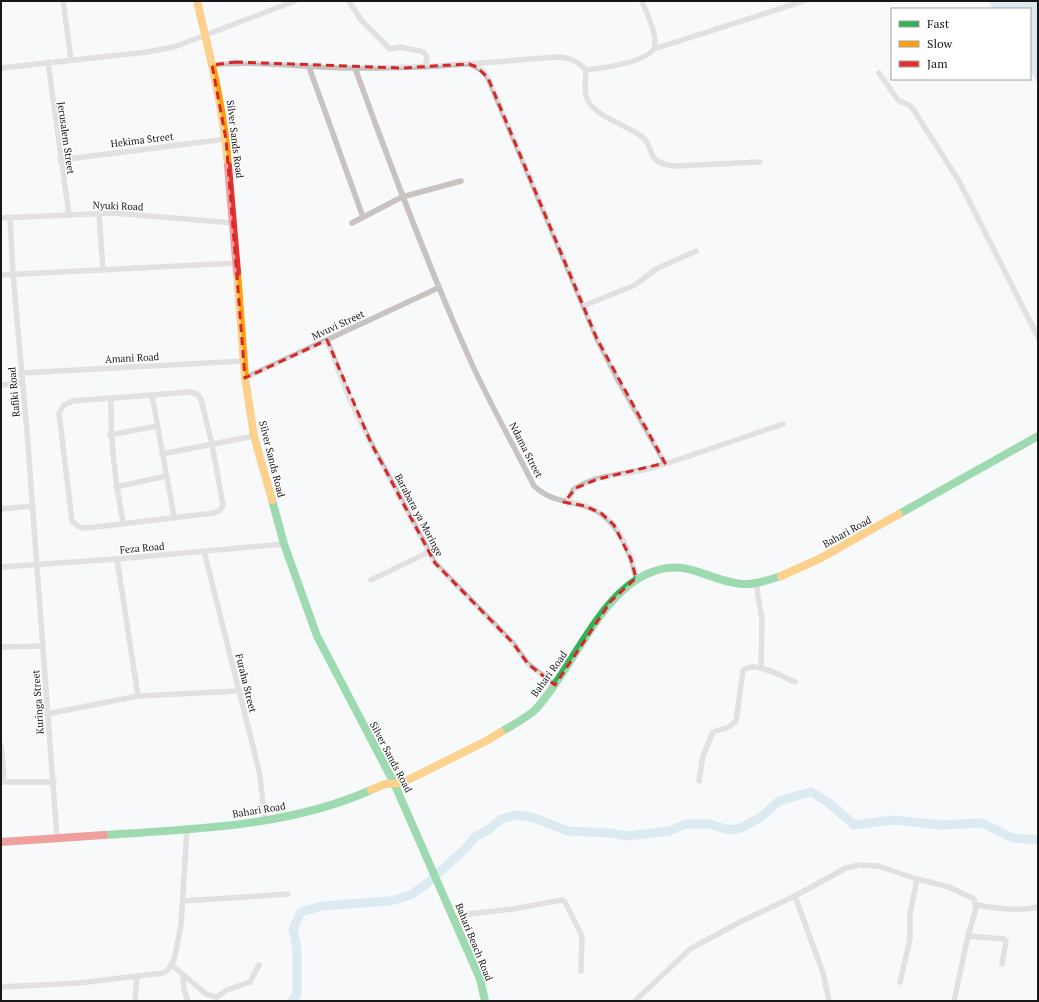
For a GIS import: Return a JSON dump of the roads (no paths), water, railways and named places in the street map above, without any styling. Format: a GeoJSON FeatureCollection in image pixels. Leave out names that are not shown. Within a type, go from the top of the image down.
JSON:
{"type":"FeatureCollection","features":[{"type":"Feature","properties":{"kind":"street"},"geometry":{"type":"LineString","coordinates":[[63,1],[71,60]]}},
{"type":"Feature","properties":{"kind":"street","name":"Silver Sands Road"},"geometry":{"type":"LineString","coordinates":[[197,1],[218,90],[226,139],[244,361],[254,436],[284,544],[317,636],[394,783],[442,890]]}},
{"type":"Feature","properties":{"kind":"street"},"geometry":{"type":"LineString","coordinates":[[1,68],[147,52],[174,47],[295,1]]}},
{"type":"Feature","properties":{"kind":"street"},"geometry":{"type":"LineString","coordinates":[[349,1],[361,20],[390,48],[400,47],[424,52],[426,67]]}},
{"type":"Feature","properties":{"kind":"street"},"geometry":{"type":"LineString","coordinates":[[642,1],[650,22],[654,40],[654,48]]}},
{"type":"Feature","properties":{"kind":"street"},"geometry":{"type":"LineString","coordinates":[[212,65],[236,62],[309,67],[426,67],[558,57],[569,58],[586,70],[615,66],[648,55],[654,48],[804,1]]}},
{"type":"Feature","properties":{"kind":"street","name":"Jerusalem Street"},"geometry":{"type":"LineString","coordinates":[[48,62],[68,215]]}},
{"type":"Feature","properties":{"kind":"street"},"geometry":{"type":"LineString","coordinates":[[469,64],[483,71],[488,78],[597,339],[619,382],[665,463]]}},
{"type":"Feature","properties":{"kind":"street"},"geometry":{"type":"LineString","coordinates":[[309,67],[363,217]]}},
{"type":"Feature","properties":{"kind":"street","name":"Ndama Street"},"geometry":{"type":"LineString","coordinates":[[355,68],[402,197],[438,288],[472,364],[534,486],[544,495],[555,500],[585,506],[601,513],[614,525],[631,559],[636,578]]}},
{"type":"Feature","properties":{"kind":"street"},"geometry":{"type":"LineString","coordinates":[[586,70],[585,93],[591,106],[640,136],[647,144],[651,155],[662,164],[675,166],[760,162]]}},
{"type":"Feature","properties":{"kind":"street"},"geometry":{"type":"LineString","coordinates":[[879,73],[898,100],[909,104],[913,109],[959,181],[1038,337]]}},
{"type":"Feature","properties":{"kind":"street","name":"Hekima Street"},"geometry":{"type":"LineString","coordinates":[[60,160],[226,139]]}},
{"type":"Feature","properties":{"kind":"street"},"geometry":{"type":"LineString","coordinates":[[352,223],[402,197],[461,181]]}},
{"type":"Feature","properties":{"kind":"street"},"geometry":{"type":"LineString","coordinates":[[99,213],[103,270]]}},
{"type":"Feature","properties":{"kind":"street","name":"Nyuki Road"},"geometry":{"type":"LineString","coordinates":[[1,218],[99,213],[234,223]]}},
{"type":"Feature","properties":{"kind":"street","name":"Rafiki Road"},"geometry":{"type":"LineString","coordinates":[[10,218],[13,274],[33,506],[36,564]]}},
{"type":"Feature","properties":{"kind":"street"},"geometry":{"type":"LineString","coordinates":[[583,306],[635,285],[656,269],[696,250]]}},
{"type":"Feature","properties":{"kind":"street"},"geometry":{"type":"LineString","coordinates":[[1,275],[237,263]]}},
{"type":"Feature","properties":{"kind":"street","name":"Mvuvi Street"},"geometry":{"type":"LineString","coordinates":[[246,378],[438,288]]}},
{"type":"Feature","properties":{"kind":"street","name":"Barabara ya Moringe"},"geometry":{"type":"LineString","coordinates":[[327,340],[350,400],[371,443],[435,563],[513,643],[528,664],[555,685]]}},
{"type":"Feature","properties":{"kind":"street","name":"Amani Road"},"geometry":{"type":"LineString","coordinates":[[21,373],[244,361]]}},
{"type":"Feature","properties":{"kind":"street"},"geometry":{"type":"LineString","coordinates":[[1,385],[22,383]]}},
{"type":"Feature","properties":{"kind":"street"},"geometry":{"type":"LineString","coordinates":[[190,392],[197,394],[202,399],[212,444],[222,508],[214,513],[174,516],[83,528],[72,521],[60,413],[64,405],[73,401],[152,395],[190,392]]}},
{"type":"Feature","properties":{"kind":"street"},"geometry":{"type":"LineString","coordinates":[[152,395],[174,516]]}},
{"type":"Feature","properties":{"kind":"street"},"geometry":{"type":"LineString","coordinates":[[111,398],[110,435],[116,487],[123,522]]}},
{"type":"Feature","properties":{"kind":"street"},"geometry":{"type":"LineString","coordinates":[[568,503],[571,493],[579,487],[620,473],[654,467],[783,424]]}},
{"type":"Feature","properties":{"kind":"street"},"geometry":{"type":"LineString","coordinates":[[110,435],[157,426]]}},
{"type":"Feature","properties":{"kind":"street"},"geometry":{"type":"LineString","coordinates":[[162,454],[254,436]]}},
{"type":"Feature","properties":{"kind":"street","name":"Bahari Road"},"geometry":{"type":"LineString","coordinates":[[1,842],[187,829],[265,821],[323,809],[349,800],[385,784],[402,783],[486,741],[535,710],[555,685],[611,601],[622,589],[636,578],[658,569],[671,567],[698,570],[716,578],[735,583],[756,583],[789,572],[831,552],[1038,436]]}},
{"type":"Feature","properties":{"kind":"street"},"geometry":{"type":"LineString","coordinates":[[116,487],[166,476]]}},
{"type":"Feature","properties":{"kind":"street"},"geometry":{"type":"LineString","coordinates":[[1,509],[33,506]]}},
{"type":"Feature","properties":{"kind":"street","name":"Feza Road"},"geometry":{"type":"LineString","coordinates":[[1,566],[117,559],[284,544]]}},
{"type":"Feature","properties":{"kind":"street","name":"Furaha Street"},"geometry":{"type":"LineString","coordinates":[[204,551],[260,776],[265,821]]}},
{"type":"Feature","properties":{"kind":"street"},"geometry":{"type":"LineString","coordinates":[[371,580],[428,552]]}},
{"type":"Feature","properties":{"kind":"street"},"geometry":{"type":"LineString","coordinates":[[117,559],[138,696]]}},
{"type":"Feature","properties":{"kind":"street","name":"Kuringa Street"},"geometry":{"type":"LineString","coordinates":[[36,564],[47,714],[54,782],[57,838]]}},
{"type":"Feature","properties":{"kind":"street"},"geometry":{"type":"LineString","coordinates":[[756,583],[762,620],[761,668]]}},
{"type":"Feature","properties":{"kind":"street"},"geometry":{"type":"LineString","coordinates":[[1,647],[43,646]]}},
{"type":"Feature","properties":{"kind":"street"},"geometry":{"type":"LineString","coordinates":[[699,781],[703,756],[713,732],[729,727],[736,721],[743,671],[750,666],[761,668],[795,682]]}},
{"type":"Feature","properties":{"kind":"street"},"geometry":{"type":"LineString","coordinates":[[47,714],[138,696],[238,691]]}},
{"type":"Feature","properties":{"kind":"street"},"geometry":{"type":"LineString","coordinates":[[1,746],[4,776],[1,782],[54,782]]}},
{"type":"Feature","properties":{"kind":"street"},"geometry":{"type":"LineString","coordinates":[[1,988],[79,983],[163,973],[172,966],[181,925],[187,829]]}},
{"type":"Feature","properties":{"kind":"street"},"geometry":{"type":"LineString","coordinates":[[635,1001],[690,949],[742,921],[795,896],[846,868],[860,865],[878,866],[917,879],[949,887],[972,898],[977,905],[1008,910],[1025,910],[1038,907]]}},
{"type":"Feature","properties":{"kind":"street"},"geometry":{"type":"LineString","coordinates":[[900,982],[910,939],[910,914],[917,879]]}},
{"type":"Feature","properties":{"kind":"street","name":"Bahari Beach Road"},"geometry":{"type":"LineString","coordinates":[[442,890],[480,979],[485,1001]]}},
{"type":"Feature","properties":{"kind":"street"},"geometry":{"type":"LineString","coordinates":[[183,902],[288,894]]}},
{"type":"Feature","properties":{"kind":"street"},"geometry":{"type":"LineString","coordinates":[[795,896],[823,973],[829,1001]]}},
{"type":"Feature","properties":{"kind":"street"},"geometry":{"type":"LineString","coordinates":[[454,919],[474,913],[513,909],[562,900],[565,902],[582,936],[580,971]]}},
{"type":"Feature","properties":{"kind":"street"},"geometry":{"type":"LineString","coordinates":[[954,1001],[968,936],[977,905]]}},
{"type":"Feature","properties":{"kind":"street"},"geometry":{"type":"LineString","coordinates":[[968,936],[1004,939],[1006,941],[1002,964]]}},
{"type":"Feature","properties":{"kind":"street"},"geometry":{"type":"LineString","coordinates":[[172,966],[206,994],[217,997],[232,988],[250,982],[259,965]]}},
{"type":"Feature","properties":{"kind":"street"},"geometry":{"type":"LineString","coordinates":[[135,1001],[137,976]]}},
{"type":"Feature","properties":{"kind":"street"},"geometry":{"type":"LineString","coordinates":[[183,976],[184,989],[188,1001]]}},
{"type":"Feature","properties":{"kind":"water"},"geometry":{"type":"Polygon","coordinates":[[[989,1],[1038,1],[1038,84],[1031,72],[1031,8],[992,8],[989,1]]]}},
{"type":"Feature","properties":{"kind":"waterway"},"geometry":{"type":"LineString","coordinates":[[292,1001],[297,995],[297,949],[293,929],[301,912],[322,906],[390,901],[411,895],[425,885],[465,849],[475,837],[488,830],[501,819],[517,815],[531,817],[568,831],[610,833],[628,836],[670,831],[686,824],[710,824],[728,830],[741,828],[761,817],[779,801],[811,792],[829,803],[854,825],[893,820],[940,825],[982,823],[1013,838],[1038,840]]}}]}
